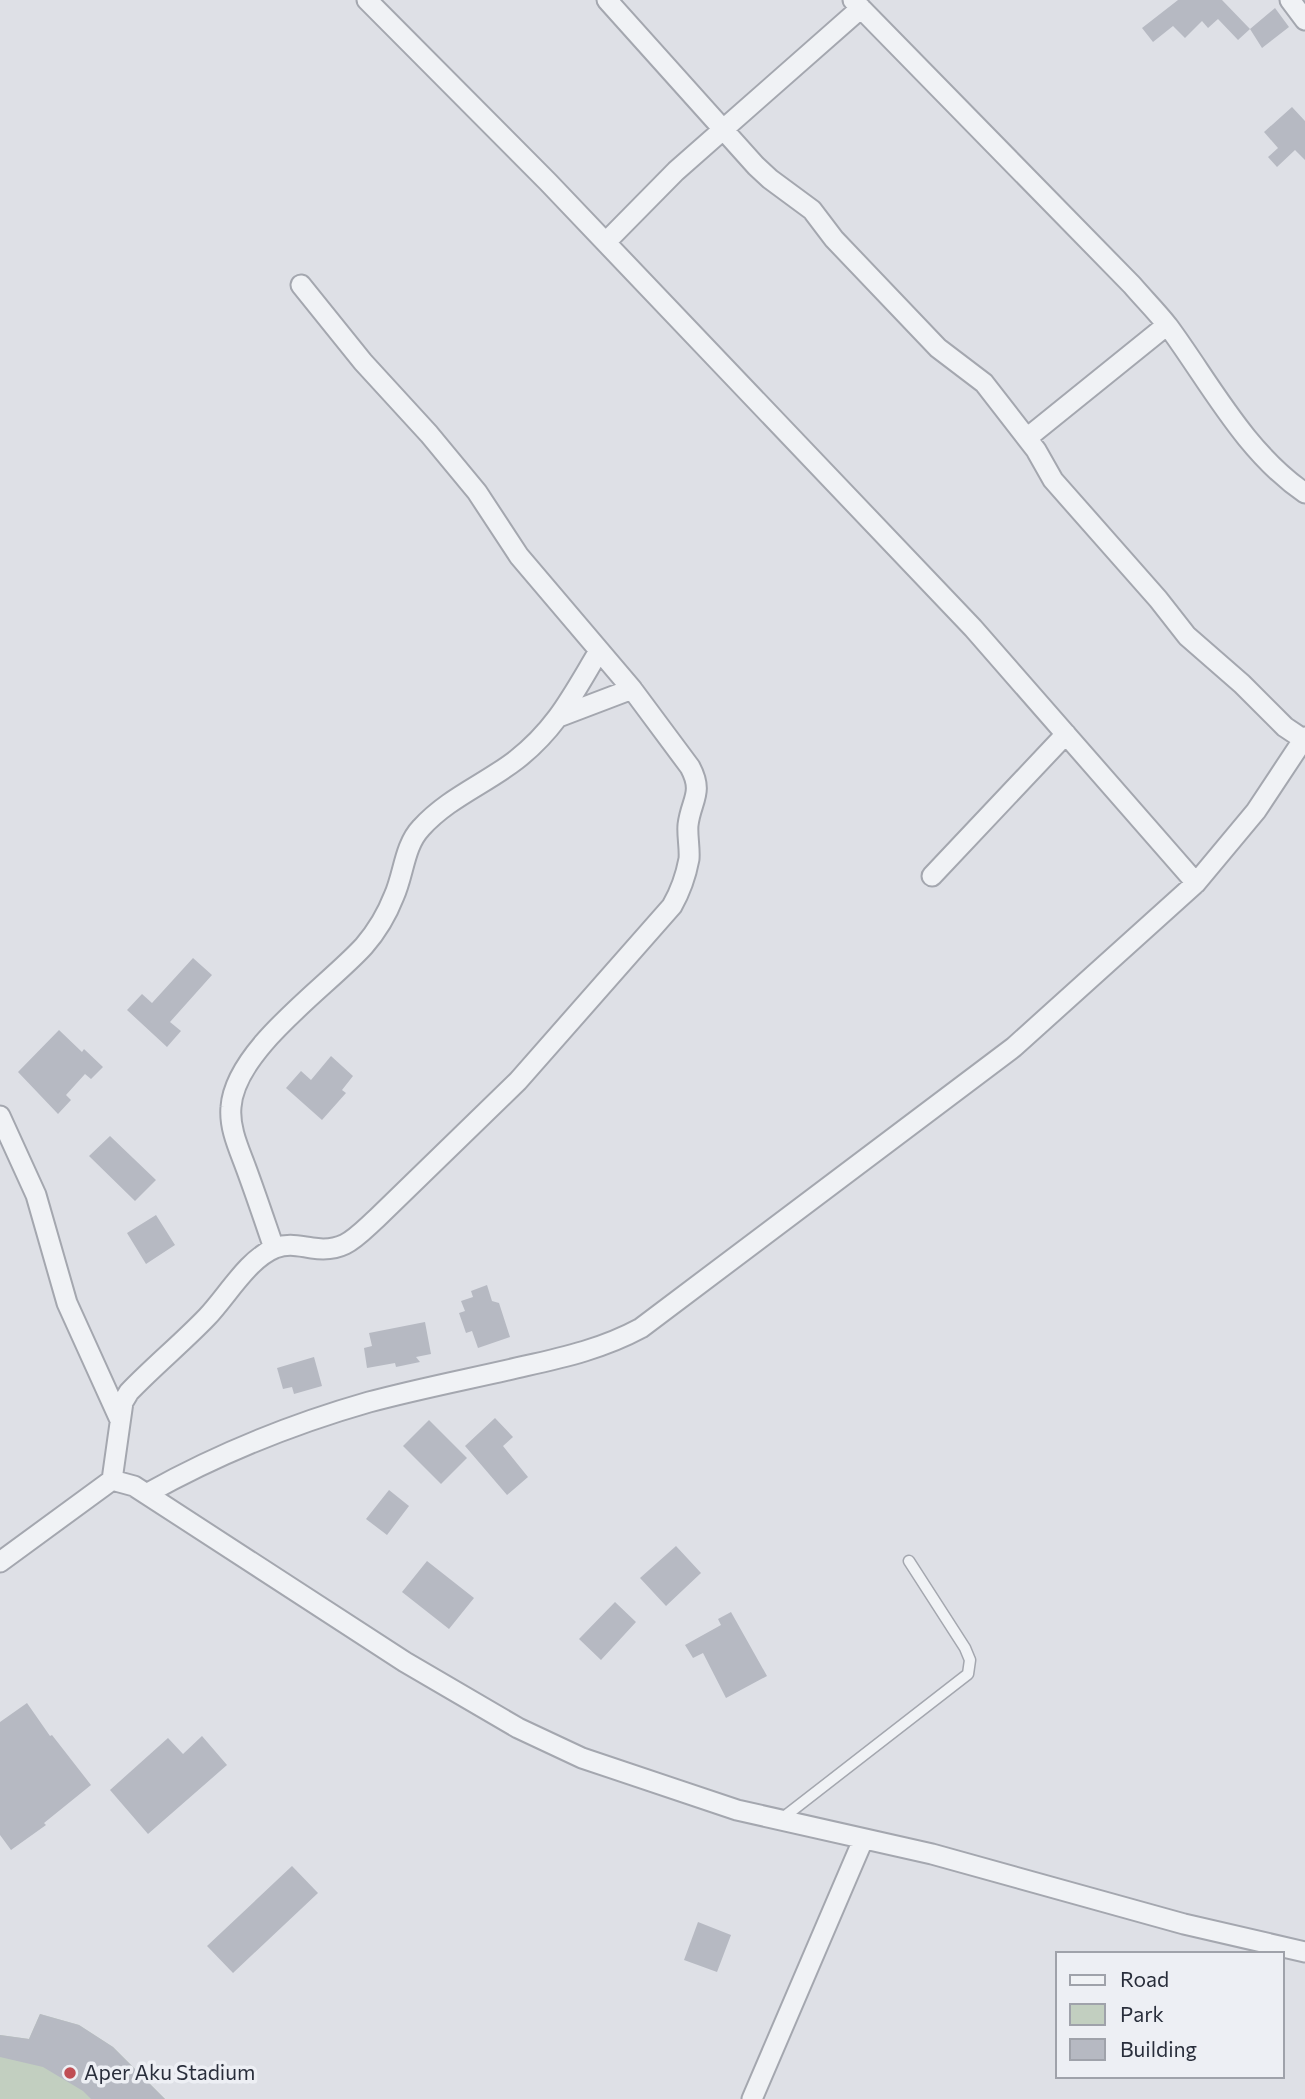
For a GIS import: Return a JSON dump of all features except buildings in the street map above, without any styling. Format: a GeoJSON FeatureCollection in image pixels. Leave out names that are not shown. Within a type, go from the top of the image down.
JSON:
{"type":"FeatureCollection","features":[{"type":"Feature","properties":{"kind":"street"},"geometry":{"type":"LineString","coordinates":[[367,0],[606,242],[973,628],[1196,883]]}},
{"type":"Feature","properties":{"kind":"street"},"geometry":{"type":"LineString","coordinates":[[148,1493],[214,1458],[284,1430],[369,1402],[587,1352],[641,1328],[1014,1047],[1196,883],[1256,811],[1304,738],[1284,727],[1242,684],[1187,636],[1053,480],[1027,438],[984,383],[938,348],[834,239],[812,210],[770,180],[607,0]]}},
{"type":"Feature","properties":{"kind":"street"},"geometry":{"type":"LineString","coordinates":[[1290,0],[1305,20]]}},
{"type":"Feature","properties":{"kind":"street"},"geometry":{"type":"LineString","coordinates":[[606,242],[676,170],[857,4],[1132,285],[1167,325],[1228,415],[1288,481],[1305,493]]}},
{"type":"Feature","properties":{"kind":"street"},"geometry":{"type":"LineString","coordinates":[[0,1562],[112,1480],[123,1402],[129,1392],[207,1317],[243,1274],[263,1255],[274,1248],[292,1244],[328,1249],[338,1248],[353,1240],[518,1081],[672,906],[680,891],[689,858],[688,825],[698,793],[697,780],[690,767],[632,689],[519,556],[477,492],[429,434],[363,362],[301,285]]}},
{"type":"Feature","properties":{"kind":"street"},"geometry":{"type":"LineString","coordinates":[[1027,438],[1167,325]]}},
{"type":"Feature","properties":{"kind":"street"},"geometry":{"type":"LineString","coordinates":[[274,1248],[233,1130],[230,1107],[235,1087],[255,1054],[275,1031],[363,946],[380,925],[395,895],[407,852],[419,829],[464,792],[516,760],[561,716],[599,651]]}},
{"type":"Feature","properties":{"kind":"street"},"geometry":{"type":"LineString","coordinates":[[561,716],[632,689]]}},
{"type":"Feature","properties":{"kind":"street"},"geometry":{"type":"LineString","coordinates":[[932,876],[1066,734]]}},
{"type":"Feature","properties":{"kind":"street"},"geometry":{"type":"LineString","coordinates":[[0,1115],[36,1195],[67,1303],[120,1420]]}},
{"type":"Feature","properties":{"kind":"street"},"geometry":{"type":"LineString","coordinates":[[112,1480],[148,1493],[405,1662],[518,1728],[582,1758],[737,1810],[932,1854],[1184,1924],[1305,1952]]}},
{"type":"Feature","properties":{"kind":"street"},"geometry":{"type":"LineString","coordinates":[[752,2099],[863,1840]]}},
{"type":"Feature","properties":{"kind":"lane"},"geometry":{"type":"LineString","coordinates":[[779,1820],[968,1674],[970,1660],[965,1648],[909,1561]]}},
{"type":"Feature","properties":{"kind":"green space","name":"Aper Aku Stadium"},"geometry":{"type":"Polygon","coordinates":[[[40,2014],[79,2025],[113,2047],[165,2099],[0,2099],[0,2035],[29,2039],[40,2014]]]}},
{"type":"Feature","properties":{"kind":"place","name":"Aper Aku Stadium"},"geometry":{"type":"Point","coordinates":[70,2073]}}]}
